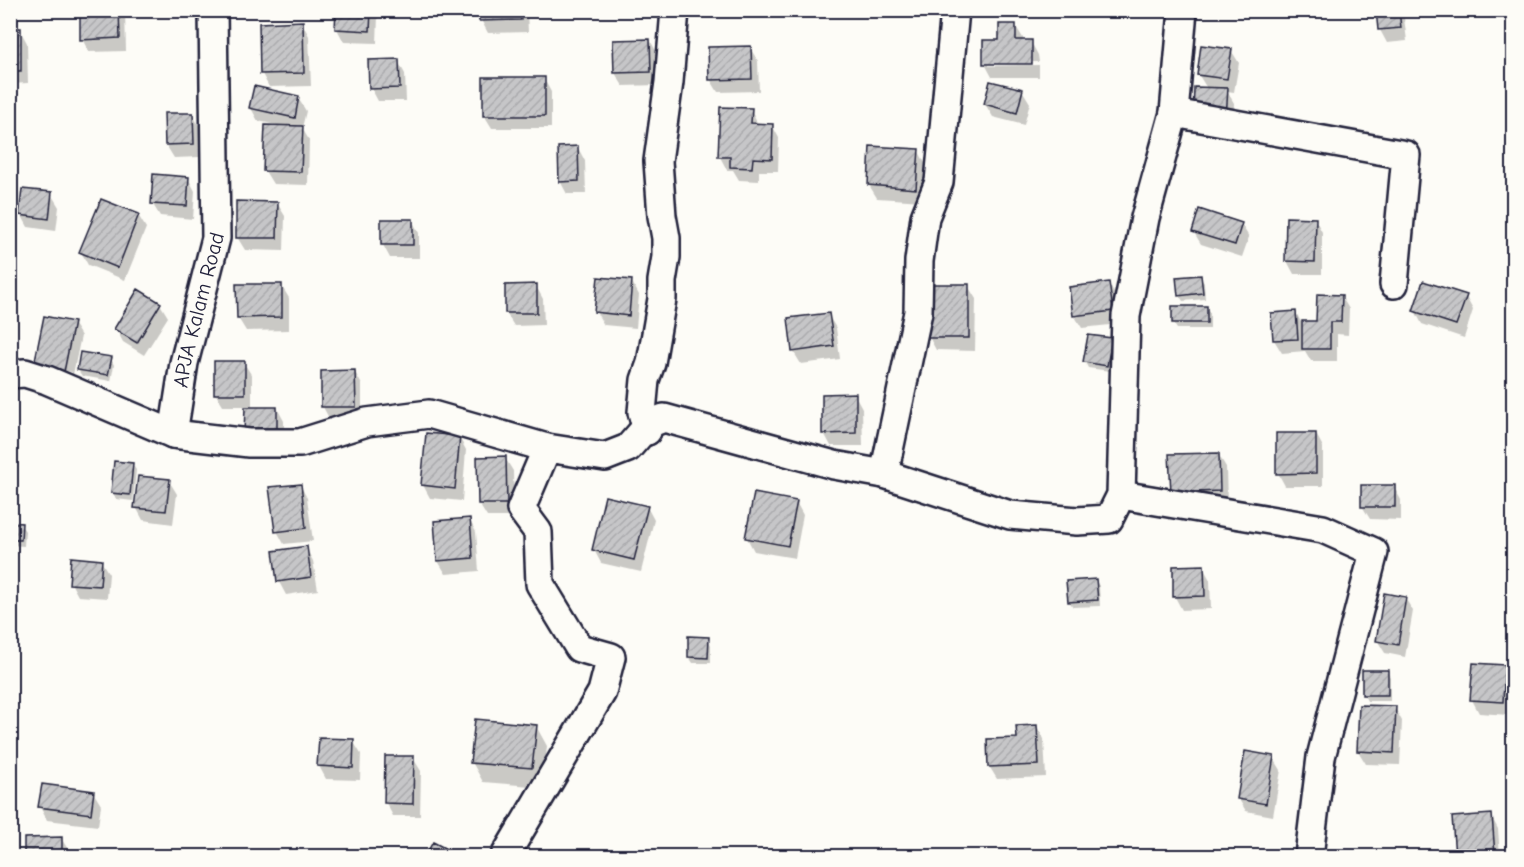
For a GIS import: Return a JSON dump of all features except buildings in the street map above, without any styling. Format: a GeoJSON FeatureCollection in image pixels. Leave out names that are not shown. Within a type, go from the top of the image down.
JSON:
{"type":"FeatureCollection","features":[{"type":"Feature","properties":{"kind":"street","name":"APJA Kalam Road"},"geometry":{"type":"LineString","coordinates":[[173,434],[184,363],[216,238],[213,10]]}},
{"type":"Feature","properties":{"kind":"street"},"geometry":{"type":"LineString","coordinates":[[647,431],[642,412],[645,380],[651,363],[662,299],[666,257],[658,161],[669,82],[675,10]]}},
{"type":"Feature","properties":{"kind":"street"},"geometry":{"type":"LineString","coordinates":[[884,474],[918,312],[919,261],[925,217],[939,182],[955,10]]}},
{"type":"Feature","properties":{"kind":"street"},"geometry":{"type":"LineString","coordinates":[[647,431],[648,424],[664,417],[834,465],[884,474],[1010,514],[1077,521],[1109,519],[1120,495],[1126,316],[1145,218],[1174,113],[1183,10]]}},
{"type":"Feature","properties":{"kind":"street"},"geometry":{"type":"LineString","coordinates":[[1174,113],[1406,155],[1394,284]]}},
{"type":"Feature","properties":{"kind":"street"},"geometry":{"type":"LineString","coordinates":[[10,374],[25,373],[47,380],[173,434],[249,444],[300,444],[367,422],[429,414],[547,448],[605,457],[628,448],[642,432],[647,431]]}},
{"type":"Feature","properties":{"kind":"street"},"geometry":{"type":"LineString","coordinates":[[506,856],[603,692],[611,657],[579,648],[540,584],[538,532],[521,509],[547,448]]}},
{"type":"Feature","properties":{"kind":"street"},"geometry":{"type":"LineString","coordinates":[[1120,495],[1323,529],[1374,552],[1321,757],[1310,856]]}}]}
